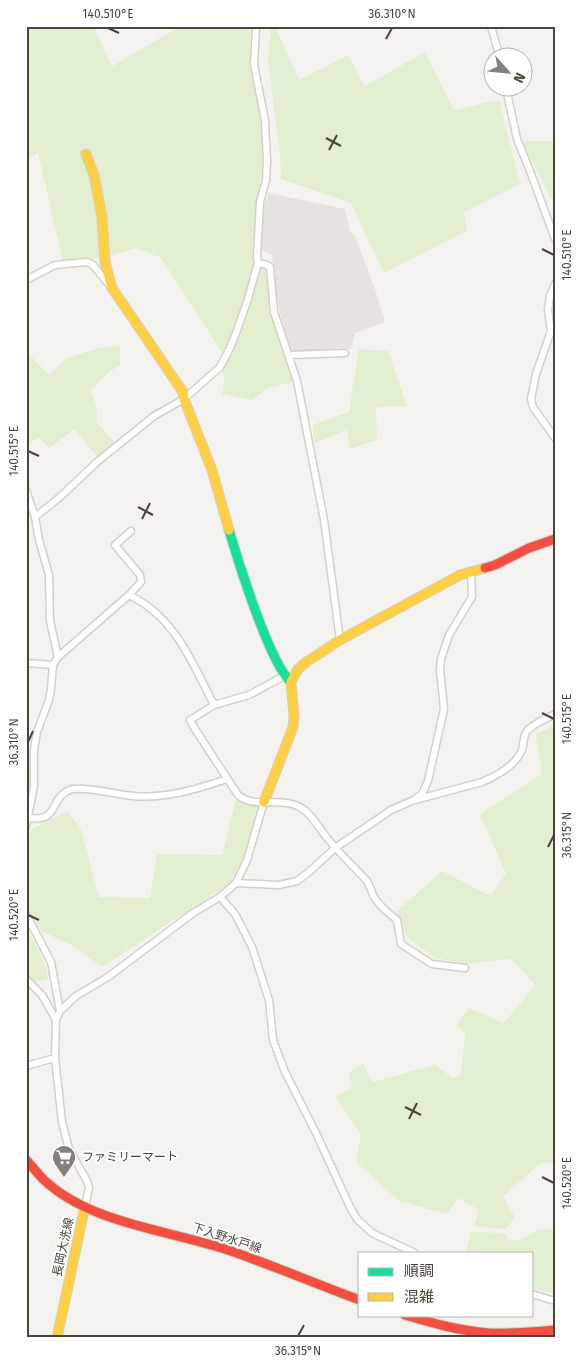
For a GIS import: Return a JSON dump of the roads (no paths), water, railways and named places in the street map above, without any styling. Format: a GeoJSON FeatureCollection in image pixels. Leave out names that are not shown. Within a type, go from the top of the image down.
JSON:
{"type":"FeatureCollection","features":[{"type":"Feature","properties":{"kind":"street"},"geometry":{"type":"LineString","coordinates":[[35,517],[60,497],[97,462],[154,416],[184,399],[220,367],[229,350],[247,302],[258,263],[260,202],[266,180],[265,121],[254,64],[256,26]]}},
{"type":"Feature","properties":{"kind":"street"},"geometry":{"type":"LineString","coordinates":[[491,26],[497,48]]}},
{"type":"Feature","properties":{"kind":"street"},"geometry":{"type":"LineString","coordinates":[[508,98],[517,139],[555,239]]}},
{"type":"Feature","properties":{"kind":"street"},"geometry":{"type":"LineString","coordinates":[[86,154],[92,166],[96,184],[104,232],[105,262],[112,288]]}},
{"type":"Feature","properties":{"kind":"street"},"geometry":{"type":"LineString","coordinates":[[26,280],[55,266],[87,262],[93,265],[112,288],[183,392],[184,399],[212,470],[232,539],[263,629],[288,679],[294,716],[293,727],[264,802],[248,860],[236,883],[220,897],[193,913],[108,977],[76,996],[60,1011],[56,1020],[55,1058],[62,1122],[69,1149],[89,1188],[85,1206]]}},
{"type":"Feature","properties":{"kind":"street"},"geometry":{"type":"LineString","coordinates":[[258,263],[270,267],[274,312],[298,386],[324,520],[340,640]]}},
{"type":"Feature","properties":{"kind":"street"},"geometry":{"type":"LineString","coordinates":[[555,284],[550,296],[548,310],[551,331],[536,374],[531,399],[533,407],[555,438]]}},
{"type":"Feature","properties":{"kind":"street"},"geometry":{"type":"LineString","coordinates":[[289,355],[345,353]]}},
{"type":"Feature","properties":{"kind":"street"},"geometry":{"type":"LineString","coordinates":[[26,490],[35,517],[39,540],[49,575],[50,621],[58,657]]}},
{"type":"Feature","properties":{"kind":"street"},"geometry":{"type":"LineString","coordinates":[[26,826],[34,786],[35,741],[51,689],[53,665],[58,657],[129,595],[141,582],[141,578],[116,545],[131,531]]}},
{"type":"Feature","properties":{"kind":"street"},"geometry":{"type":"LineString","coordinates":[[465,968],[432,964],[401,944],[397,920],[383,908],[375,898],[366,880],[335,848],[305,810],[290,804],[254,803],[243,800],[227,779],[190,720],[214,705],[249,695],[288,679],[305,663],[340,640],[471,571],[495,565],[529,548],[555,539]]}},
{"type":"Feature","properties":{"kind":"street"},"geometry":{"type":"LineString","coordinates":[[414,800],[422,794],[430,774],[444,709],[440,670],[441,660],[449,635],[472,597],[471,571]]}},
{"type":"Feature","properties":{"kind":"street"},"geometry":{"type":"LineString","coordinates":[[129,595],[140,600],[175,632],[186,648],[214,705]]}},
{"type":"Feature","properties":{"kind":"street"},"geometry":{"type":"LineString","coordinates":[[26,663],[53,665]]}},
{"type":"Feature","properties":{"kind":"street"},"geometry":{"type":"LineString","coordinates":[[236,883],[279,885],[297,881],[335,848],[391,810],[414,800],[491,778],[509,766],[518,757],[527,731],[532,726],[555,714]]}},
{"type":"Feature","properties":{"kind":"street"},"geometry":{"type":"LineString","coordinates":[[28,818],[40,819],[46,817],[60,796],[65,791],[72,789],[134,796],[155,796],[192,790],[227,779]]}},
{"type":"Feature","properties":{"kind":"street"},"geometry":{"type":"LineString","coordinates":[[220,897],[235,914],[252,947],[269,1000],[273,1040],[285,1072],[350,1207],[357,1219],[372,1233],[412,1252]]}},
{"type":"Feature","properties":{"kind":"street"},"geometry":{"type":"LineString","coordinates":[[26,914],[51,962],[60,1011]]}},
{"type":"Feature","properties":{"kind":"street"},"geometry":{"type":"LineString","coordinates":[[26,979],[42,995],[56,1020]]}},
{"type":"Feature","properties":{"kind":"street"},"geometry":{"type":"LineString","coordinates":[[26,1066],[55,1058]]}},
{"type":"Feature","properties":{"kind":"street","name":"長岡大洗線"},"geometry":{"type":"LineString","coordinates":[[26,1160],[56,1190],[85,1206],[57,1338]]}},
{"type":"Feature","properties":{"kind":"street","name":"下入野水戸線"},"geometry":{"type":"LineString","coordinates":[[85,1206],[104,1214],[226,1250],[358,1299]]}},
{"type":"Feature","properties":{"kind":"street"},"geometry":{"type":"LineString","coordinates":[[534,1295],[555,1302]]}},
{"type":"Feature","properties":{"kind":"street"},"geometry":{"type":"LineString","coordinates":[[409,1316],[449,1327],[475,1331],[498,1333],[555,1330]]}},
{"type":"Feature","properties":{"kind":"place","name":"ファミリーマート"},"geometry":{"type":"Point","coordinates":[64,1178]}}]}
